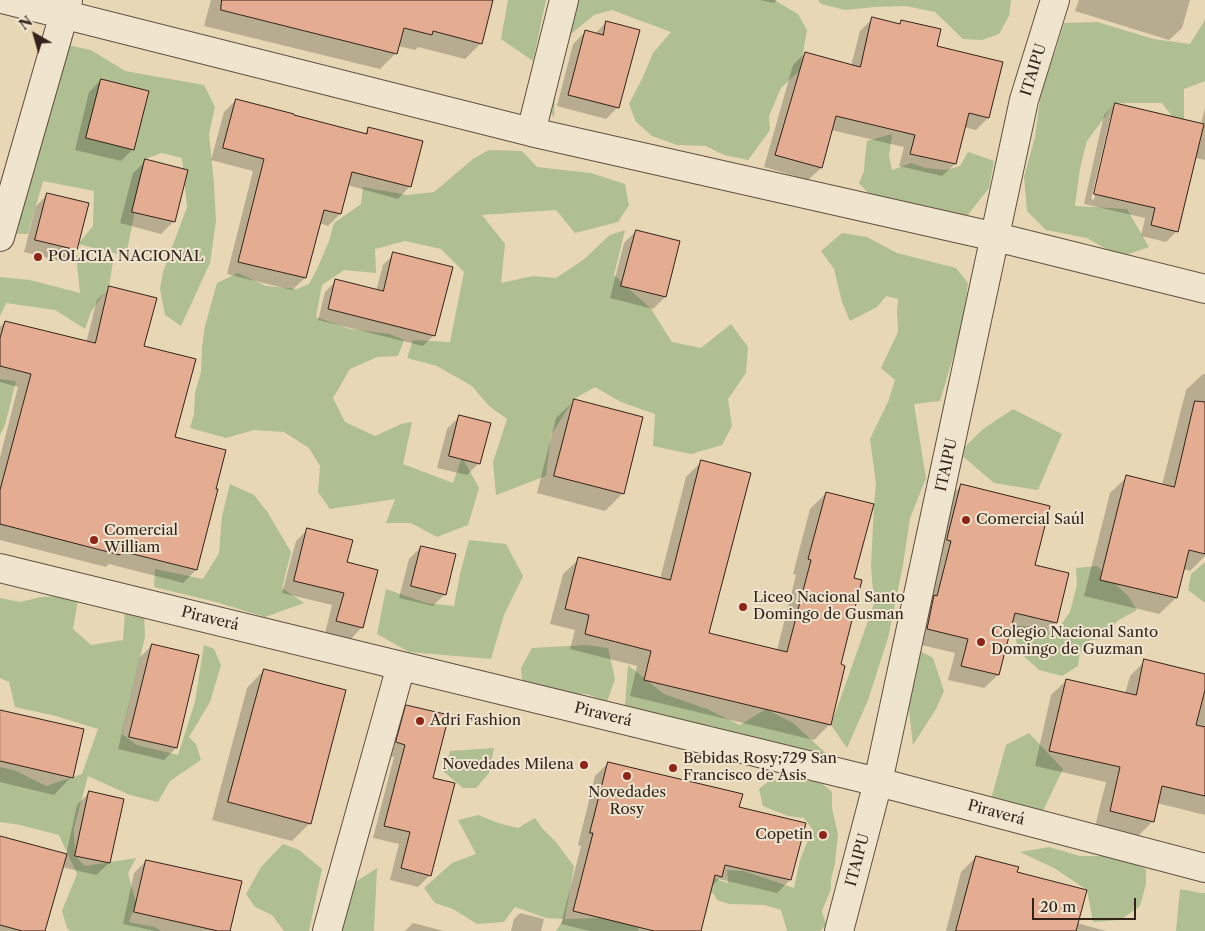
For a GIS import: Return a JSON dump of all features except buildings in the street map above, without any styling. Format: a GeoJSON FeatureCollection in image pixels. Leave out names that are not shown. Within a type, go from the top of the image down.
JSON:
{"type":"FeatureCollection","features":[{"type":"Feature","properties":{"kind":"street"},"geometry":{"type":"LineString","coordinates":[[6,0],[66,7],[531,132],[996,237],[1205,289]]}},
{"type":"Feature","properties":{"kind":"street"},"geometry":{"type":"LineString","coordinates":[[531,132],[564,0]]}},
{"type":"Feature","properties":{"kind":"street","name":"ITAIPU"},"geometry":{"type":"LineString","coordinates":[[839,931],[878,782],[1024,100],[1055,0]]}},
{"type":"Feature","properties":{"kind":"street"},"geometry":{"type":"LineString","coordinates":[[0,237],[66,7]]}},
{"type":"Feature","properties":{"kind":"street","name":"Piraverá"},"geometry":{"type":"LineString","coordinates":[[0,568],[878,782],[1205,868]]}},
{"type":"Feature","properties":{"kind":"street"},"geometry":{"type":"LineString","coordinates":[[327,931],[400,666]]}},
{"type":"Feature","properties":{"kind":"green space"},"geometry":{"type":"Polygon","coordinates":[[[508,0],[546,0],[533,61],[501,39],[508,0]]]}},
{"type":"Feature","properties":{"kind":"green space"},"geometry":{"type":"Polygon","coordinates":[[[566,0],[774,0],[798,14],[807,30],[800,70],[781,88],[769,116],[770,130],[748,160],[724,155],[706,146],[677,145],[652,136],[636,122],[629,104],[653,53],[671,32],[612,10],[594,15],[571,34],[559,76],[554,117],[542,102],[566,0]]]}},
{"type":"Feature","properties":{"kind":"green space"},"geometry":{"type":"Polygon","coordinates":[[[818,0],[1011,0],[1009,16],[999,34],[982,40],[963,39],[935,12],[906,6],[845,10],[821,4],[818,0]]]}},
{"type":"Feature","properties":{"kind":"green space"},"geometry":{"type":"Polygon","coordinates":[[[1205,20],[1205,81],[1184,89],[1184,126],[1193,144],[1162,103],[1115,103],[1087,141],[1080,168],[1075,206],[1127,209],[1149,247],[1120,257],[1087,238],[1046,230],[1027,211],[1024,177],[1035,137],[1041,92],[1064,23],[1097,22],[1154,39],[1190,44],[1205,20]]]}},
{"type":"Feature","properties":{"kind":"green space"},"geometry":{"type":"Polygon","coordinates":[[[49,41],[91,50],[125,71],[204,85],[215,107],[209,134],[216,221],[210,263],[181,326],[165,315],[160,289],[163,272],[187,207],[182,158],[162,153],[145,159],[126,256],[78,244],[93,226],[94,191],[43,181],[28,234],[0,233],[38,90],[37,52],[49,41]]]}},
{"type":"Feature","properties":{"kind":"green space"},"geometry":{"type":"Polygon","coordinates":[[[892,134],[889,156],[892,170],[911,163],[926,168],[946,170],[960,166],[968,152],[994,161],[989,188],[960,225],[872,197],[859,183],[864,171],[867,141],[892,134]]]}},
{"type":"Feature","properties":{"kind":"green space"},"geometry":{"type":"Polygon","coordinates":[[[489,150],[522,151],[537,167],[591,173],[625,184],[629,205],[618,222],[575,233],[556,210],[482,215],[505,244],[501,283],[533,276],[556,278],[583,260],[610,235],[625,230],[614,275],[651,309],[672,342],[701,348],[731,324],[748,347],[746,373],[728,399],[732,426],[722,445],[691,454],[653,446],[655,414],[621,402],[595,387],[574,399],[551,435],[546,476],[496,495],[493,462],[507,419],[489,406],[472,386],[437,366],[407,358],[413,340],[450,342],[464,272],[441,249],[405,241],[375,249],[376,273],[344,270],[322,285],[316,317],[350,329],[390,334],[404,340],[398,356],[377,357],[350,369],[333,398],[345,422],[375,436],[401,424],[412,422],[403,464],[453,483],[462,457],[479,488],[468,525],[437,537],[411,523],[386,523],[395,499],[330,509],[318,492],[320,466],[309,448],[284,432],[254,430],[226,438],[190,428],[194,414],[195,393],[201,372],[205,326],[217,283],[238,273],[266,286],[297,289],[309,284],[329,241],[334,223],[361,204],[363,187],[407,195],[434,192],[473,159],[489,150]]]}},
{"type":"Feature","properties":{"kind":"green space"},"geometry":{"type":"Polygon","coordinates":[[[842,233],[867,237],[897,253],[956,268],[968,283],[963,324],[940,401],[914,404],[926,478],[910,518],[903,565],[888,638],[868,700],[847,748],[831,725],[874,604],[871,566],[876,484],[870,439],[888,402],[895,380],[881,368],[898,332],[898,299],[886,296],[877,307],[850,321],[842,302],[834,269],[821,251],[842,233]]]}},
{"type":"Feature","properties":{"kind":"green space"},"geometry":{"type":"Polygon","coordinates":[[[76,255],[113,262],[109,286],[91,312],[85,329],[55,310],[6,303],[0,316],[0,277],[30,280],[80,293],[76,255]]]}},
{"type":"Feature","properties":{"kind":"green space"},"geometry":{"type":"Polygon","coordinates":[[[0,379],[16,381],[5,425],[0,435],[0,379]]]}},
{"type":"Feature","properties":{"kind":"green space"},"geometry":{"type":"Polygon","coordinates":[[[1013,409],[1062,434],[1038,490],[994,483],[959,453],[983,429],[1013,409]]]}},
{"type":"Feature","properties":{"kind":"green space"},"geometry":{"type":"Polygon","coordinates":[[[230,484],[254,495],[268,513],[291,552],[282,588],[304,603],[265,617],[216,602],[154,587],[155,569],[203,579],[219,553],[222,516],[230,484]]]}},
{"type":"Feature","properties":{"kind":"green space"},"geometry":{"type":"Polygon","coordinates":[[[469,540],[506,544],[523,576],[504,615],[491,659],[409,652],[377,634],[386,589],[426,603],[454,606],[469,540]]]}},
{"type":"Feature","properties":{"kind":"green space"},"geometry":{"type":"Polygon","coordinates":[[[1205,562],[1205,603],[1188,590],[1191,574],[1205,562]]]}},
{"type":"Feature","properties":{"kind":"green space"},"geometry":{"type":"Polygon","coordinates":[[[1097,566],[1128,596],[1137,610],[1117,621],[1103,639],[1090,640],[1080,652],[1078,666],[1062,676],[1039,670],[1018,651],[1013,625],[1037,627],[1056,632],[1070,612],[1077,585],[1076,568],[1097,566]]]}},
{"type":"Feature","properties":{"kind":"green space"},"geometry":{"type":"Polygon","coordinates":[[[61,596],[78,599],[73,629],[91,645],[123,640],[125,612],[144,612],[145,637],[122,734],[137,745],[178,755],[195,702],[204,645],[214,649],[221,665],[210,702],[189,737],[196,744],[201,760],[170,781],[158,802],[130,795],[88,776],[74,828],[75,856],[85,866],[136,858],[128,873],[136,903],[129,922],[155,927],[161,931],[70,931],[67,928],[62,911],[77,874],[59,835],[0,822],[0,767],[14,770],[46,786],[82,774],[98,729],[56,716],[15,707],[9,682],[0,678],[0,598],[20,602],[41,597],[61,596]]]}},
{"type":"Feature","properties":{"kind":"green space"},"geometry":{"type":"Polygon","coordinates":[[[586,645],[608,648],[615,679],[607,702],[587,694],[523,695],[521,668],[532,648],[586,645]]]}},
{"type":"Feature","properties":{"kind":"green space"},"geometry":{"type":"Polygon","coordinates":[[[915,648],[933,658],[944,691],[936,709],[913,745],[904,667],[915,648]]]}},
{"type":"Feature","properties":{"kind":"green space"},"geometry":{"type":"Polygon","coordinates":[[[628,665],[664,694],[707,709],[740,725],[766,709],[793,723],[830,757],[734,739],[713,726],[681,728],[625,706],[628,665]]]}},
{"type":"Feature","properties":{"kind":"green space"},"geometry":{"type":"Polygon","coordinates":[[[1029,733],[1063,769],[1041,815],[991,799],[1006,745],[1029,733]]]}},
{"type":"Feature","properties":{"kind":"green space"},"geometry":{"type":"Polygon","coordinates":[[[494,748],[489,773],[476,788],[463,788],[444,772],[450,751],[494,748]]]}},
{"type":"Feature","properties":{"kind":"green space"},"geometry":{"type":"Polygon","coordinates":[[[773,778],[819,781],[832,792],[832,808],[838,834],[831,889],[822,911],[826,925],[820,931],[787,931],[781,910],[765,905],[729,904],[717,900],[713,893],[701,892],[713,878],[728,883],[727,870],[743,871],[794,888],[800,860],[813,830],[804,818],[788,816],[763,806],[759,789],[773,778]]]}},
{"type":"Feature","properties":{"kind":"green space"},"geometry":{"type":"Polygon","coordinates":[[[478,815],[518,828],[535,818],[555,841],[574,866],[565,919],[601,918],[637,927],[639,931],[556,931],[564,919],[546,918],[515,907],[504,922],[477,924],[453,909],[435,903],[424,888],[452,863],[476,854],[458,820],[478,815]]]}},
{"type":"Feature","properties":{"kind":"green space"},"geometry":{"type":"Polygon","coordinates":[[[283,844],[299,850],[322,869],[309,931],[284,931],[272,915],[255,907],[246,894],[261,867],[283,844]]]}},
{"type":"Feature","properties":{"kind":"green space"},"geometry":{"type":"Polygon","coordinates":[[[1049,847],[1080,856],[1115,856],[1146,869],[1146,884],[1140,906],[1120,920],[1093,922],[1087,890],[1054,868],[1020,852],[1049,847]]]}},
{"type":"Feature","properties":{"kind":"green space"},"geometry":{"type":"Polygon","coordinates":[[[377,868],[374,931],[332,931],[357,881],[377,868]]]}},
{"type":"Feature","properties":{"kind":"green space"},"geometry":{"type":"Polygon","coordinates":[[[1180,889],[1205,893],[1205,931],[1176,931],[1180,889]]]}},
{"type":"Feature","properties":{"kind":"place","name":"POLICIA NACIONAL"},"geometry":{"type":"Point","coordinates":[38,257]}},
{"type":"Feature","properties":{"kind":"place","name":"Comercial Saúl"},"geometry":{"type":"Point","coordinates":[966,520]}},
{"type":"Feature","properties":{"kind":"place","name":"Comercial William"},"geometry":{"type":"Point","coordinates":[94,540]}},
{"type":"Feature","properties":{"kind":"place","name":"Liceo Nacional Santo Domingo de Gusman"},"geometry":{"type":"Point","coordinates":[743,607]}},
{"type":"Feature","properties":{"kind":"place","name":"Colegio Nacional Santo Domingo de Guzman"},"geometry":{"type":"Point","coordinates":[981,642]}},
{"type":"Feature","properties":{"kind":"place","name":"Adri Fashion"},"geometry":{"type":"Point","coordinates":[420,721]}},
{"type":"Feature","properties":{"kind":"place","name":"Novedades Milena"},"geometry":{"type":"Point","coordinates":[584,765]}},
{"type":"Feature","properties":{"kind":"place","name":"Bebidas Rosy;729 San Francisco de Asis"},"geometry":{"type":"Point","coordinates":[673,768]}},
{"type":"Feature","properties":{"kind":"place","name":"Novedades Rosy"},"geometry":{"type":"Point","coordinates":[627,776]}},
{"type":"Feature","properties":{"kind":"place","name":"Copetin"},"geometry":{"type":"Point","coordinates":[823,835]}}]}
